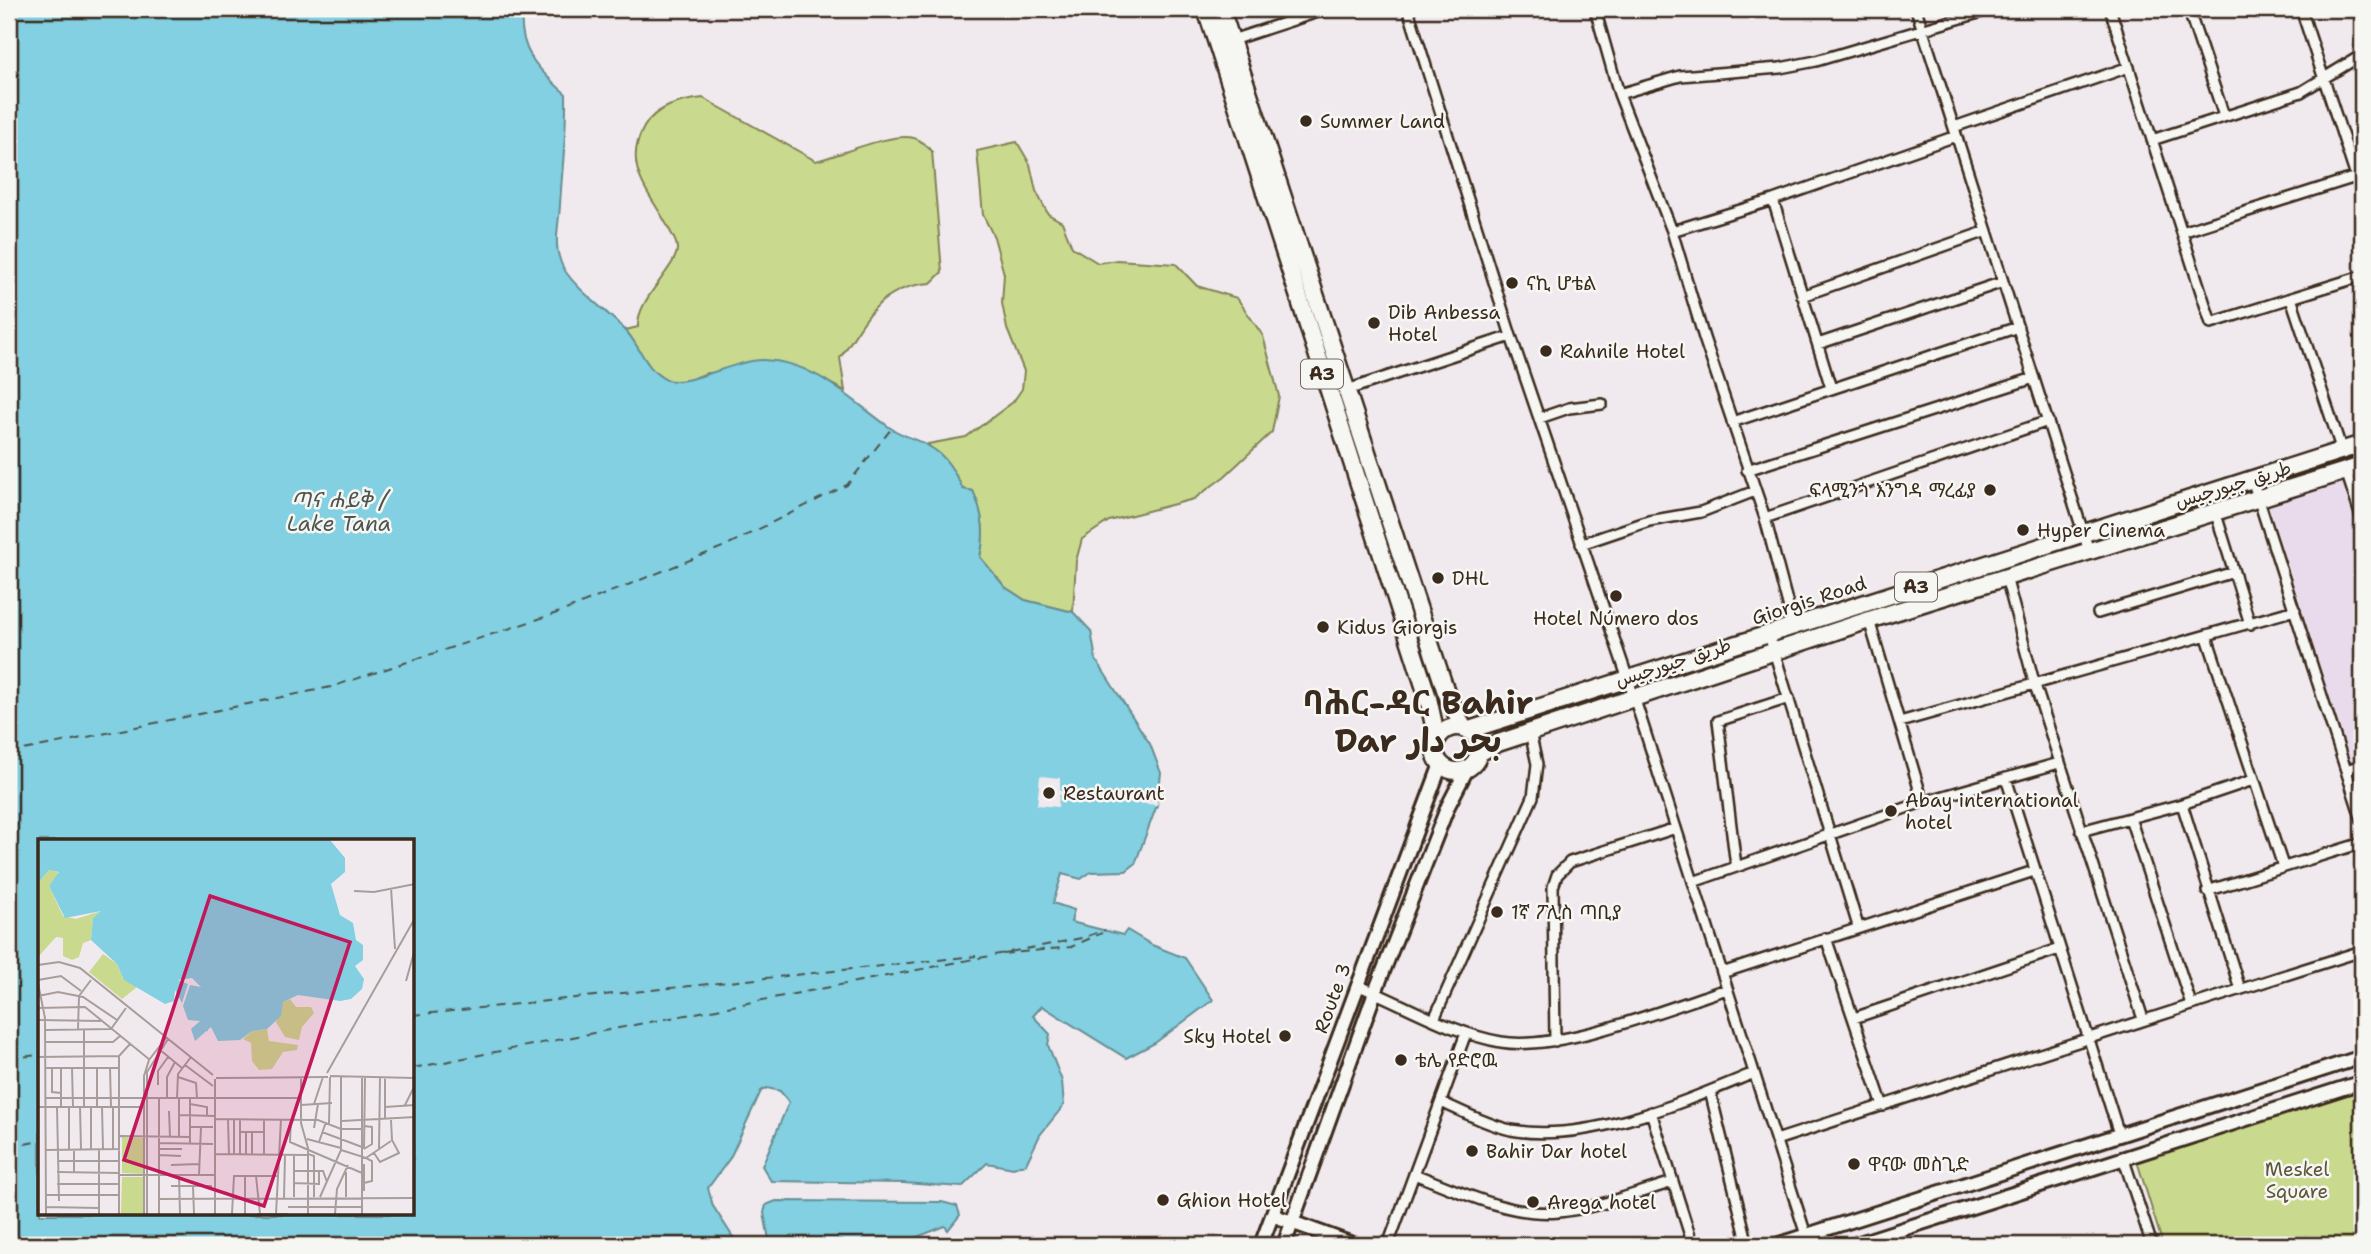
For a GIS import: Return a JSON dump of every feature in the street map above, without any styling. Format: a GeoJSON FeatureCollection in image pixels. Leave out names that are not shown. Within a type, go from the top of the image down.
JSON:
{"type":"FeatureCollection","features":[{"type":"Feature","properties":{"kind":"highway","name":"A3"},"geometry":{"type":"LineString","coordinates":[[1206,9],[1225,43],[1333,346],[1447,692],[1466,728],[1478,740],[1479,753]]}},
{"type":"Feature","properties":{"kind":"highway","name":"A3"},"geometry":{"type":"LineString","coordinates":[[1221,9],[1225,43],[1315,351],[1428,698],[1437,739],[1436,754],[1441,764]]}},
{"type":"Feature","properties":{"kind":"highway"},"geometry":{"type":"LineString","coordinates":[[1315,351],[1333,346]]}},
{"type":"Feature","properties":{"kind":"highway"},"geometry":{"type":"LineString","coordinates":[[1335,412],[1352,406]]}},
{"type":"Feature","properties":{"kind":"highway","name":"Giorgis Road"},"geometry":{"type":"LineString","coordinates":[[1466,728],[1769,635],[2362,444]]}},
{"type":"Feature","properties":{"kind":"highway","name":"طريق جيورجيس"},"geometry":{"type":"LineString","coordinates":[[1479,753],[1530,732],[1634,696],[2362,466]]}},
{"type":"Feature","properties":{"kind":"highway"},"geometry":{"type":"LineString","coordinates":[[1407,633],[1426,627]]}},
{"type":"Feature","properties":{"kind":"highway","name":"A3"},"geometry":{"type":"LineString","coordinates":[[1437,739],[1445,730],[1466,728]]}},
{"type":"Feature","properties":{"kind":"highway"},"geometry":{"type":"LineString","coordinates":[[1441,764],[1453,771],[1467,769],[1479,753]]}},
{"type":"Feature","properties":{"kind":"street"},"geometry":{"type":"LineString","coordinates":[[1225,43],[1327,9]]}},
{"type":"Feature","properties":{"kind":"street"},"geometry":{"type":"LineString","coordinates":[[1408,9],[1511,336],[1634,696],[1807,1240]]}},
{"type":"Feature","properties":{"kind":"street"},"geometry":{"type":"LineString","coordinates":[[1595,9],[1619,94],[1672,231],[1747,470],[1765,518],[1799,643]]}},
{"type":"Feature","properties":{"kind":"street"},"geometry":{"type":"LineString","coordinates":[[1916,9],[2090,551]]}},
{"type":"Feature","properties":{"kind":"street"},"geometry":{"type":"LineString","coordinates":[[1619,94],[1680,76],[1780,68],[1816,61],[1992,9]]}},
{"type":"Feature","properties":{"kind":"street"},"geometry":{"type":"LineString","coordinates":[[2110,9],[2211,323],[2362,276]]}},
{"type":"Feature","properties":{"kind":"street"},"geometry":{"type":"LineString","coordinates":[[2301,9],[2359,176],[2362,195]]}},
{"type":"Feature","properties":{"kind":"street"},"geometry":{"type":"LineString","coordinates":[[2189,11],[2224,116]]}},
{"type":"Feature","properties":{"kind":"street"},"geometry":{"type":"LineString","coordinates":[[2152,140],[2301,92],[2362,55]]}},
{"type":"Feature","properties":{"kind":"street"},"geometry":{"type":"LineString","coordinates":[[1672,231],[1773,200],[2129,67]]}},
{"type":"Feature","properties":{"kind":"street"},"geometry":{"type":"LineString","coordinates":[[2182,232],[2359,176]]}},
{"type":"Feature","properties":{"kind":"street"},"geometry":{"type":"LineString","coordinates":[[1773,200],[1831,388]]}},
{"type":"Feature","properties":{"kind":"street"},"geometry":{"type":"LineString","coordinates":[[1802,296],[1987,231]]}},
{"type":"Feature","properties":{"kind":"street"},"geometry":{"type":"LineString","coordinates":[[1818,344],[2003,282]]}},
{"type":"Feature","properties":{"kind":"street"},"geometry":{"type":"LineString","coordinates":[[2291,298],[2342,451]]}},
{"type":"Feature","properties":{"kind":"street"},"geometry":{"type":"LineString","coordinates":[[1732,422],[2018,327]]}},
{"type":"Feature","properties":{"kind":"street"},"geometry":{"type":"LineString","coordinates":[[1347,390],[1511,336]]}},
{"type":"Feature","properties":{"kind":"street"},"geometry":{"type":"LineString","coordinates":[[1747,470],[2034,378]]}},
{"type":"Feature","properties":{"kind":"street"},"geometry":{"type":"LineString","coordinates":[[1539,418],[1569,408],[1602,404]]}},
{"type":"Feature","properties":{"kind":"street"},"geometry":{"type":"LineString","coordinates":[[1765,518],[2048,421]]}},
{"type":"Feature","properties":{"kind":"street"},"geometry":{"type":"LineString","coordinates":[[2346,471],[2362,520]]}},
{"type":"Feature","properties":{"kind":"street"},"geometry":{"type":"LineString","coordinates":[[2252,479],[2362,820]]}},
{"type":"Feature","properties":{"kind":"street"},"geometry":{"type":"LineString","coordinates":[[1581,544],[1649,521],[1701,512],[1755,491]]}},
{"type":"Feature","properties":{"kind":"street"},"geometry":{"type":"LineString","coordinates":[[2214,511],[2250,624]]}},
{"type":"Feature","properties":{"kind":"street"},"geometry":{"type":"LineString","coordinates":[[2098,613],[2234,572]]}},
{"type":"Feature","properties":{"kind":"street"},"geometry":{"type":"LineString","coordinates":[[2006,578],[2059,763],[2143,1019]]}},
{"type":"Feature","properties":{"kind":"street"},"geometry":{"type":"LineString","coordinates":[[1900,722],[2295,610]]}},
{"type":"Feature","properties":{"kind":"street"},"geometry":{"type":"LineString","coordinates":[[1869,620],[1923,802]]}},
{"type":"Feature","properties":{"kind":"street"},"geometry":{"type":"LineString","coordinates":[[1769,635],[1858,926]]}},
{"type":"Feature","properties":{"kind":"street"},"geometry":{"type":"LineString","coordinates":[[2207,637],[2283,866]]}},
{"type":"Feature","properties":{"kind":"street"},"geometry":{"type":"LineString","coordinates":[[1736,866],[1718,722],[1789,698]]}},
{"type":"Feature","properties":{"kind":"street"},"geometry":{"type":"LineString","coordinates":[[1435,1017],[1533,797],[1537,764],[1530,732]]}},
{"type":"Feature","properties":{"kind":"street"},"geometry":{"type":"LineString","coordinates":[[1693,881],[1923,802],[2059,763]]}},
{"type":"Feature","properties":{"kind":"street","name":"Route 3"},"geometry":{"type":"LineString","coordinates":[[1262,1242],[1441,764]]}},
{"type":"Feature","properties":{"kind":"street"},"geometry":{"type":"LineString","coordinates":[[2346,770],[2362,765]]}},
{"type":"Feature","properties":{"kind":"street"},"geometry":{"type":"LineString","coordinates":[[1284,1245],[1375,992],[1448,806],[1467,769]]}},
{"type":"Feature","properties":{"kind":"street"},"geometry":{"type":"LineString","coordinates":[[2006,778],[2152,1245]]}},
{"type":"Feature","properties":{"kind":"street"},"geometry":{"type":"LineString","coordinates":[[2081,831],[2182,804],[2253,780]]}},
{"type":"Feature","properties":{"kind":"street"},"geometry":{"type":"LineString","coordinates":[[2182,804],[2207,891],[2240,989]]}},
{"type":"Feature","properties":{"kind":"street"},"geometry":{"type":"LineString","coordinates":[[2130,817],[2191,1004]]}},
{"type":"Feature","properties":{"kind":"street"},"geometry":{"type":"LineString","coordinates":[[1555,1041],[1553,887],[1557,875],[1570,862],[1676,828]]}},
{"type":"Feature","properties":{"kind":"street"},"geometry":{"type":"LineString","coordinates":[[2207,891],[2362,843]]}},
{"type":"Feature","properties":{"kind":"street"},"geometry":{"type":"LineString","coordinates":[[1722,973],[1858,926],[2034,872]]}},
{"type":"Feature","properties":{"kind":"street"},"geometry":{"type":"LineString","coordinates":[[1826,938],[1883,1106]]}},
{"type":"Feature","properties":{"kind":"street"},"geometry":{"type":"LineString","coordinates":[[1854,1018],[2059,949]]}},
{"type":"Feature","properties":{"kind":"street"},"geometry":{"type":"LineString","coordinates":[[1776,1140],[2088,1041],[2143,1019],[2362,951]]}},
{"type":"Feature","properties":{"kind":"street"},"geometry":{"type":"LineString","coordinates":[[1357,985],[1435,1017],[1466,1033],[1525,1044],[1555,1041],[1727,989]]}},
{"type":"Feature","properties":{"kind":"street"},"geometry":{"type":"LineString","coordinates":[[1388,1245],[1466,1033]]}},
{"type":"Feature","properties":{"kind":"street"},"geometry":{"type":"LineString","coordinates":[[1776,1245],[1807,1240],[1880,1212],[2362,1057]]}},
{"type":"Feature","properties":{"kind":"street"},"geometry":{"type":"LineString","coordinates":[[1441,1102],[1509,1129],[1543,1133],[1579,1131],[1651,1112],[1754,1073]]}},
{"type":"Feature","properties":{"kind":"street"},"geometry":{"type":"LineString","coordinates":[[2291,1081],[2299,1104]]}},
{"type":"Feature","properties":{"kind":"street"},"geometry":{"type":"LineString","coordinates":[[1853,1245],[1889,1240],[1961,1212],[2123,1157],[2299,1104],[2362,1082]]}},
{"type":"Feature","properties":{"kind":"street"},"geometry":{"type":"LineString","coordinates":[[1710,1091],[1748,1245]]}},
{"type":"Feature","properties":{"kind":"street"},"geometry":{"type":"LineString","coordinates":[[1651,1112],[1693,1245]]}},
{"type":"Feature","properties":{"kind":"street"},"geometry":{"type":"LineString","coordinates":[[1415,1174],[1495,1205],[1557,1212],[1592,1206],[1673,1182]]}},
{"type":"Feature","properties":{"kind":"street"},"geometry":{"type":"LineString","coordinates":[[1954,1189],[1961,1212]]}},
{"type":"Feature","properties":{"kind":"street"},"geometry":{"type":"LineString","coordinates":[[1880,1212],[1889,1240]]}},
{"type":"Feature","properties":{"kind":"street"},"geometry":{"type":"LineString","coordinates":[[1272,1215],[1355,1245]]}},
{"type":"Feature","properties":{"kind":"street"},"geometry":{"type":"LineString","coordinates":[[1262,1242],[1277,1245]]}},
{"type":"Feature","properties":{"kind":"shaded area"},"geometry":{"type":"Polygon","coordinates":[[[2362,472],[2362,798],[2268,502],[2362,472]]]}},
{"type":"Feature","properties":{"kind":"green space"},"geometry":{"type":"Polygon","coordinates":[[[703,98],[816,161],[892,138],[916,139],[932,151],[942,272],[931,283],[898,291],[886,298],[867,318],[840,358],[845,391],[804,370],[707,373],[681,383],[665,380],[651,369],[626,330],[638,327],[643,306],[676,256],[677,248],[641,180],[637,168],[638,142],[649,120],[662,109],[703,98]]]}},
{"type":"Feature","properties":{"kind":"green space"},"geometry":{"type":"Polygon","coordinates":[[[1017,142],[1030,164],[1036,191],[1048,214],[1062,222],[1072,247],[1098,263],[1117,260],[1176,264],[1197,286],[1237,298],[1263,336],[1279,396],[1272,432],[1225,476],[1194,499],[1109,521],[1082,539],[1076,561],[1073,612],[1025,600],[1005,587],[980,557],[982,524],[973,491],[963,489],[928,444],[966,437],[1013,402],[1022,389],[1024,371],[1007,329],[1002,303],[1004,274],[994,237],[983,215],[977,151],[1017,142]]]}},
{"type":"Feature","properties":{"kind":"green space","name":"Meskel Square"},"geometry":{"type":"Polygon","coordinates":[[[2362,1090],[2362,1245],[2163,1245],[2137,1161],[2362,1090]]]}},
{"type":"Feature","properties":{"kind":"water","name":"ጣና ሐይቅ / Lake Tana"},"geometry":{"type":"Polygon","coordinates":[[[9,9],[522,9],[523,36],[532,58],[546,76],[566,94],[557,241],[561,263],[581,290],[627,332],[649,366],[660,377],[676,381],[764,360],[782,362],[816,375],[889,427],[928,445],[944,458],[963,489],[973,491],[983,532],[980,557],[1005,587],[1025,600],[1073,612],[1091,631],[1096,660],[1150,744],[1161,773],[1157,805],[1135,864],[1126,871],[1091,872],[1081,879],[1062,874],[1053,903],[1074,910],[1071,922],[1123,935],[1127,930],[1152,945],[1185,958],[1213,1000],[1155,1043],[1126,1058],[1042,1006],[1033,1016],[1050,1034],[1048,1045],[1062,1081],[1064,1105],[1040,1135],[1026,1164],[1013,1168],[987,1163],[962,1187],[903,1183],[771,1181],[762,1166],[789,1102],[780,1091],[767,1088],[761,1091],[730,1158],[708,1188],[713,1206],[738,1245],[9,1245],[9,9]]]}},
{"type":"Feature","properties":{"kind":"water"},"geometry":{"type":"Polygon","coordinates":[[[776,1201],[942,1202],[957,1206],[960,1215],[948,1230],[945,1226],[897,1245],[770,1245],[764,1213],[766,1205],[776,1201]]]}},
{"type":"Feature","properties":{"kind":"pier"},"geometry":{"type":"Polygon","coordinates":[[[1040,776],[1060,778],[1060,791],[1158,801],[1157,805],[1059,795],[1058,807],[1037,805],[1040,776]]]}},
{"type":"Feature","properties":{"kind":"ferry route"},"geometry":{"type":"LineString","coordinates":[[9,753],[331,687],[563,611],[725,546],[847,485],[891,429]]}},
{"type":"Feature","properties":{"kind":"ferry route"},"geometry":{"type":"LineString","coordinates":[[415,1068],[1082,938],[1105,930]]}},
{"type":"Feature","properties":{"kind":"ferry route"},"geometry":{"type":"LineString","coordinates":[[1003,954],[1071,947],[1102,933]]}},
{"type":"Feature","properties":{"kind":"ferry route"},"geometry":{"type":"LineString","coordinates":[[415,1015],[976,956]]}},
{"type":"Feature","properties":{"kind":"ferry route"},"geometry":{"type":"LineString","coordinates":[[9,1058],[38,1055]]}},
{"type":"Feature","properties":{"kind":"ferry route"},"geometry":{"type":"LineString","coordinates":[[9,1147],[38,1141]]}},
{"type":"Feature","properties":{"kind":"place","name":"Summer Land"},"geometry":{"type":"Point","coordinates":[1306,121]}},
{"type":"Feature","properties":{"kind":"place","name":"ናኪ ሆቴል"},"geometry":{"type":"Point","coordinates":[1512,283]}},
{"type":"Feature","properties":{"kind":"place","name":"Dib Anbessa Hotel"},"geometry":{"type":"Point","coordinates":[1374,323]}},
{"type":"Feature","properties":{"kind":"place","name":"Rahnile Hotel"},"geometry":{"type":"Point","coordinates":[1546,351]}},
{"type":"Feature","properties":{"kind":"place","name":"ፍላሚንጎ እንግዳ ማረፊያ"},"geometry":{"type":"Point","coordinates":[1990,490]}},
{"type":"Feature","properties":{"kind":"place","name":"Hyper Cinema"},"geometry":{"type":"Point","coordinates":[2023,530]}},
{"type":"Feature","properties":{"kind":"place","name":"DHL"},"geometry":{"type":"Point","coordinates":[1438,578]}},
{"type":"Feature","properties":{"kind":"place","name":"Hotel Número dos"},"geometry":{"type":"Point","coordinates":[1616,596]}},
{"type":"Feature","properties":{"kind":"place","name":"Kidus Giorgis"},"geometry":{"type":"Point","coordinates":[1323,627]}},
{"type":"Feature","properties":{"kind":"place","name":"Restaurant"},"geometry":{"type":"Point","coordinates":[1049,793]}},
{"type":"Feature","properties":{"kind":"place","name":"Abay international hotel"},"geometry":{"type":"Point","coordinates":[1891,811]}},
{"type":"Feature","properties":{"kind":"place","name":"1ኛ ፖሊስ ጣቢያ"},"geometry":{"type":"Point","coordinates":[1497,912]}},
{"type":"Feature","properties":{"kind":"place","name":"Sky Hotel"},"geometry":{"type":"Point","coordinates":[1285,1036]}},
{"type":"Feature","properties":{"kind":"place","name":"ቴሌ የድሮዉ"},"geometry":{"type":"Point","coordinates":[1401,1060]}},
{"type":"Feature","properties":{"kind":"place","name":"Bahir Dar hotel"},"geometry":{"type":"Point","coordinates":[1472,1151]}},
{"type":"Feature","properties":{"kind":"place","name":"ዋናው መስጊድ"},"geometry":{"type":"Point","coordinates":[1854,1164]}},
{"type":"Feature","properties":{"kind":"place","name":"Ghion Hotel"},"geometry":{"type":"Point","coordinates":[1163,1200]}},
{"type":"Feature","properties":{"kind":"place","name":"Arega hotel"},"geometry":{"type":"Point","coordinates":[1533,1202]}},
{"type":"Feature","properties":{"kind":"district","name":"ባሕር-ዳር Bahir Dar بحر دار"},"geometry":{"type":"Point","coordinates":[1418,721]}}]}
